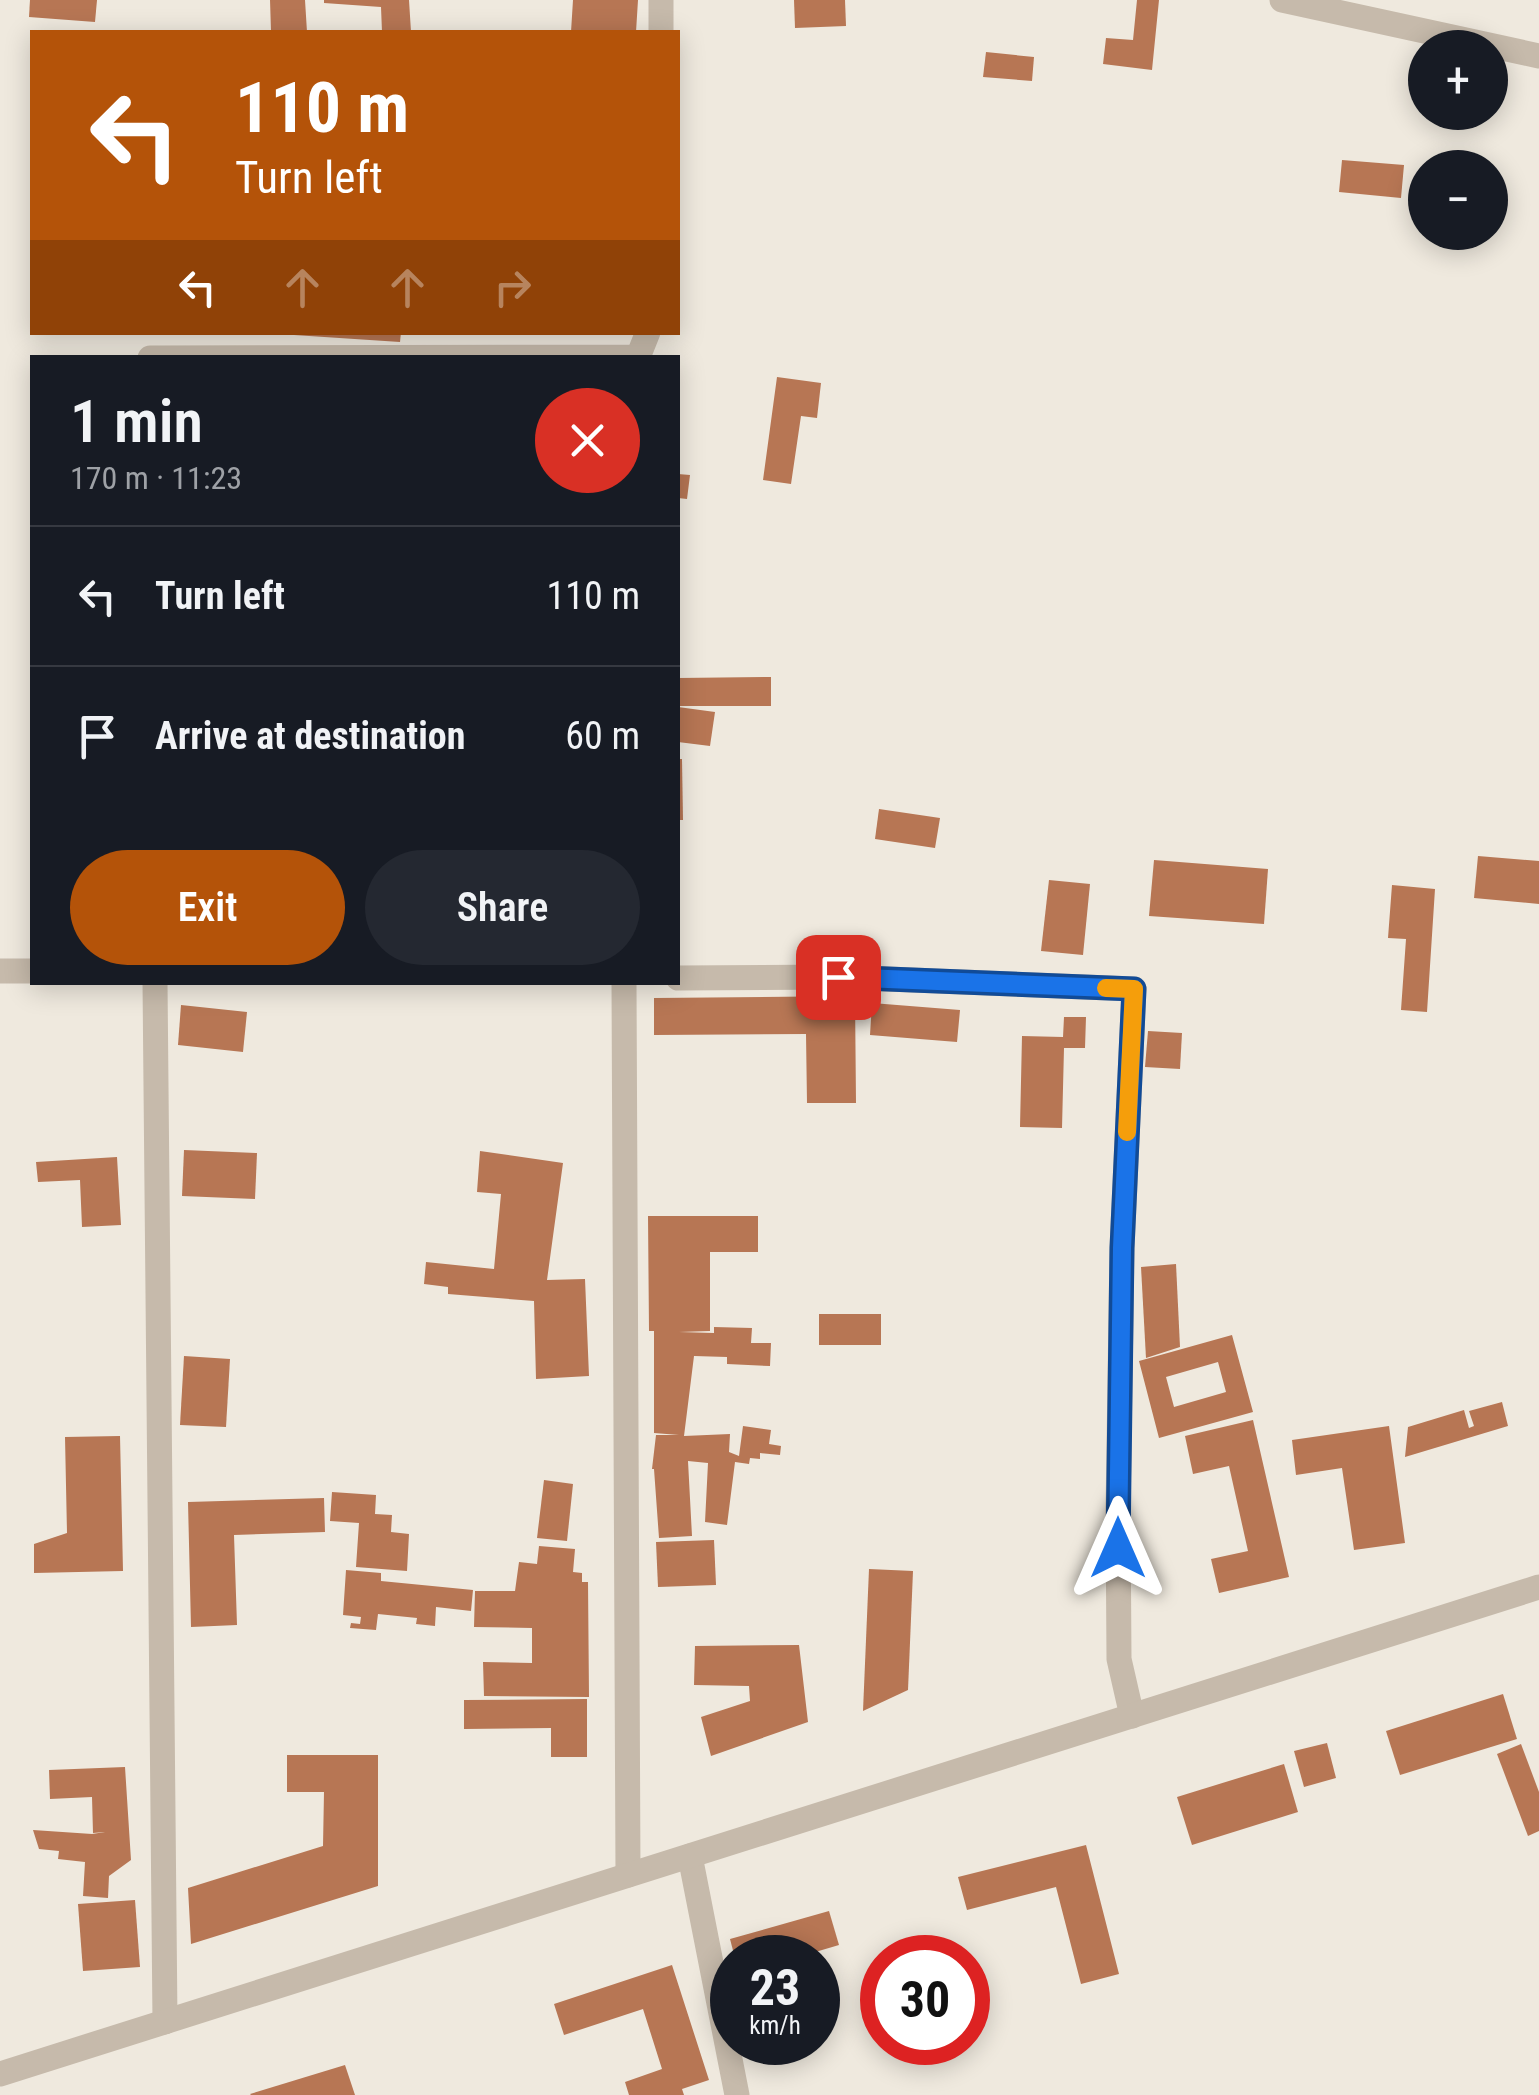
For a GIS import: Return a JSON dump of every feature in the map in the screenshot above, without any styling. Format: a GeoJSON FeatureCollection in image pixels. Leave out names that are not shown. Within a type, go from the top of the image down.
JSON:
{"type":"FeatureCollection","features":[{"type":"Feature","properties":{"kind":"street"},"geometry":{"type":"LineString","coordinates":[[660,30],[661,0]]}},
{"type":"Feature","properties":{"kind":"street"},"geometry":{"type":"LineString","coordinates":[[1282,0],[1539,56]]}},
{"type":"Feature","properties":{"kind":"street"},"geometry":{"type":"LineString","coordinates":[[0,972],[30,971]]}},
{"type":"Feature","properties":{"kind":"street"},"geometry":{"type":"LineString","coordinates":[[680,978],[838,977],[1134,989],[1122,1248],[1118,1510],[1119,1659],[1132,1716]]}},
{"type":"Feature","properties":{"kind":"street"},"geometry":{"type":"LineString","coordinates":[[155,985],[165,2022]]}},
{"type":"Feature","properties":{"kind":"street"},"geometry":{"type":"LineString","coordinates":[[624,985],[628,1875]]}},
{"type":"Feature","properties":{"kind":"street"},"geometry":{"type":"LineString","coordinates":[[0,2074],[1539,1587]]}},
{"type":"Feature","properties":{"kind":"street"},"geometry":{"type":"LineString","coordinates":[[690,1856],[736,2095]]}},
{"type":"Feature","properties":{"kind":"building"},"geometry":{"type":"Polygon","coordinates":[[[30,0],[97,0],[95,22],[29,17],[30,0]]]}},
{"type":"Feature","properties":{"kind":"building"},"geometry":{"type":"Polygon","coordinates":[[[270,0],[305,0],[307,30],[271,30],[270,0]]]}},
{"type":"Feature","properties":{"kind":"building"},"geometry":{"type":"Polygon","coordinates":[[[409,0],[411,30],[382,30],[381,7],[324,3],[409,0]]]}},
{"type":"Feature","properties":{"kind":"building"},"geometry":{"type":"Polygon","coordinates":[[[573,0],[638,0],[636,30],[571,30],[573,0]]]}},
{"type":"Feature","properties":{"kind":"building"},"geometry":{"type":"Polygon","coordinates":[[[794,0],[845,0],[846,26],[795,28],[794,0]]]}},
{"type":"Feature","properties":{"kind":"building"},"geometry":{"type":"Polygon","coordinates":[[[1137,0],[1159,0],[1152,70],[1103,64],[1106,38],[1133,40],[1137,0]]]}},
{"type":"Feature","properties":{"kind":"building"},"geometry":{"type":"Polygon","coordinates":[[[986,52],[1034,57],[1032,81],[983,77],[986,52]]]}},
{"type":"Feature","properties":{"kind":"building"},"geometry":{"type":"Polygon","coordinates":[[[1342,160],[1404,165],[1401,198],[1339,192],[1342,160]]]}},
{"type":"Feature","properties":{"kind":"building"},"geometry":{"type":"Polygon","coordinates":[[[294,335],[401,335],[400,342],[294,335]]]}},
{"type":"Feature","properties":{"kind":"building"},"geometry":{"type":"Polygon","coordinates":[[[777,377],[821,383],[817,418],[801,416],[791,484],[763,480],[777,377]]]}},
{"type":"Feature","properties":{"kind":"building"},"geometry":{"type":"Polygon","coordinates":[[[680,474],[690,475],[687,499],[680,498],[680,474]]]}},
{"type":"Feature","properties":{"kind":"building"},"geometry":{"type":"Polygon","coordinates":[[[771,677],[771,706],[680,706],[680,678],[771,677]]]}},
{"type":"Feature","properties":{"kind":"building"},"geometry":{"type":"Polygon","coordinates":[[[680,707],[715,712],[710,746],[680,742],[680,707]]]}},
{"type":"Feature","properties":{"kind":"building"},"geometry":{"type":"Polygon","coordinates":[[[680,759],[682,759],[680,820],[680,759]]]}},
{"type":"Feature","properties":{"kind":"building"},"geometry":{"type":"Polygon","coordinates":[[[879,809],[940,818],[935,848],[875,839],[879,809]]]}},
{"type":"Feature","properties":{"kind":"building"},"geometry":{"type":"Polygon","coordinates":[[[1478,856],[1539,861],[1539,904],[1474,898],[1478,856]]]}},
{"type":"Feature","properties":{"kind":"building"},"geometry":{"type":"Polygon","coordinates":[[[1154,860],[1268,869],[1264,924],[1149,916],[1154,860]]]}},
{"type":"Feature","properties":{"kind":"building"},"geometry":{"type":"Polygon","coordinates":[[[1049,880],[1090,884],[1083,955],[1041,951],[1049,880]]]}},
{"type":"Feature","properties":{"kind":"building"},"geometry":{"type":"Polygon","coordinates":[[[1392,885],[1435,889],[1427,1012],[1401,1010],[1406,939],[1388,938],[1392,885]]]}},
{"type":"Feature","properties":{"kind":"building"},"geometry":{"type":"Polygon","coordinates":[[[855,996],[856,1103],[807,1103],[806,1034],[654,1035],[654,998],[855,996]]]}},
{"type":"Feature","properties":{"kind":"building"},"geometry":{"type":"Polygon","coordinates":[[[872,1003],[960,1010],[957,1042],[870,1035],[872,1003]]]}},
{"type":"Feature","properties":{"kind":"building"},"geometry":{"type":"Polygon","coordinates":[[[181,1005],[247,1012],[243,1052],[178,1045],[181,1005]]]}},
{"type":"Feature","properties":{"kind":"building"},"geometry":{"type":"Polygon","coordinates":[[[1064,1017],[1086,1017],[1085,1048],[1064,1048],[1062,1128],[1020,1127],[1022,1036],[1063,1037],[1064,1017]]]}},
{"type":"Feature","properties":{"kind":"building"},"geometry":{"type":"Polygon","coordinates":[[[1148,1031],[1182,1033],[1180,1069],[1145,1067],[1148,1031]]]}},
{"type":"Feature","properties":{"kind":"building"},"geometry":{"type":"Polygon","coordinates":[[[184,1150],[257,1153],[255,1199],[182,1196],[184,1150]]]}},
{"type":"Feature","properties":{"kind":"building"},"geometry":{"type":"Polygon","coordinates":[[[480,1151],[563,1163],[547,1280],[585,1279],[589,1376],[536,1379],[534,1301],[448,1294],[448,1287],[424,1284],[426,1262],[494,1269],[501,1194],[477,1192],[480,1151]]]}},
{"type":"Feature","properties":{"kind":"building"},"geometry":{"type":"Polygon","coordinates":[[[117,1157],[121,1225],[82,1227],[80,1180],[38,1182],[36,1162],[117,1157]]]}},
{"type":"Feature","properties":{"kind":"building"},"geometry":{"type":"Polygon","coordinates":[[[648,1216],[758,1216],[758,1252],[710,1252],[710,1331],[679,1332],[714,1333],[714,1327],[752,1328],[751,1343],[771,1343],[770,1366],[727,1364],[727,1357],[694,1356],[684,1436],[730,1434],[729,1452],[739,1456],[743,1426],[771,1430],[769,1444],[781,1446],[780,1455],[760,1453],[760,1459],[750,1458],[749,1464],[735,1462],[727,1525],[705,1522],[708,1463],[688,1461],[692,1536],[659,1538],[652,1469],[656,1435],[679,1435],[654,1433],[648,1216]]]}},
{"type":"Feature","properties":{"kind":"building"},"geometry":{"type":"Polygon","coordinates":[[[1176,1264],[1180,1347],[1146,1358],[1141,1267],[1176,1264]]]}},
{"type":"Feature","properties":{"kind":"building"},"geometry":{"type":"Polygon","coordinates":[[[819,1314],[881,1314],[881,1345],[819,1345],[819,1314]]]}},
{"type":"Feature","properties":{"kind":"building"},"geometry":{"type":"Polygon","coordinates":[[[1232,1335],[1253,1412],[1159,1438],[1139,1361],[1232,1335]],[[1218,1362],[1166,1377],[1174,1407],[1226,1392],[1218,1362]]]}},
{"type":"Feature","properties":{"kind":"building"},"geometry":{"type":"Polygon","coordinates":[[[184,1356],[230,1359],[226,1427],[180,1425],[184,1356]]]}},
{"type":"Feature","properties":{"kind":"building"},"geometry":{"type":"Polygon","coordinates":[[[1502,1402],[1508,1426],[1405,1457],[1408,1427],[1464,1410],[1469,1428],[1474,1426],[1469,1411],[1502,1402]]]}},
{"type":"Feature","properties":{"kind":"building"},"geometry":{"type":"Polygon","coordinates":[[[1253,1420],[1289,1577],[1219,1593],[1211,1559],[1248,1551],[1229,1466],[1193,1474],[1185,1436],[1253,1420]]]}},
{"type":"Feature","properties":{"kind":"building"},"geometry":{"type":"Polygon","coordinates":[[[1389,1426],[1405,1543],[1354,1550],[1342,1468],[1296,1475],[1292,1440],[1389,1426]]]}},
{"type":"Feature","properties":{"kind":"building"},"geometry":{"type":"Polygon","coordinates":[[[120,1436],[123,1571],[34,1573],[34,1544],[67,1533],[65,1437],[120,1436]]]}},
{"type":"Feature","properties":{"kind":"building"},"geometry":{"type":"Polygon","coordinates":[[[544,1480],[573,1484],[567,1541],[537,1538],[544,1480]]]}},
{"type":"Feature","properties":{"kind":"building"},"geometry":{"type":"Polygon","coordinates":[[[332,1492],[376,1495],[375,1514],[392,1515],[391,1532],[409,1534],[407,1571],[356,1567],[359,1523],[330,1521],[332,1492]]]}},
{"type":"Feature","properties":{"kind":"building"},"geometry":{"type":"Polygon","coordinates":[[[324,1498],[325,1532],[234,1535],[237,1625],[191,1627],[188,1502],[324,1498]]]}},
{"type":"Feature","properties":{"kind":"building"},"geometry":{"type":"Polygon","coordinates":[[[714,1540],[716,1585],[658,1587],[656,1542],[714,1540]]]}},
{"type":"Feature","properties":{"kind":"building"},"geometry":{"type":"Polygon","coordinates":[[[539,1546],[575,1549],[573,1572],[582,1573],[582,1582],[588,1582],[589,1697],[484,1696],[483,1662],[532,1663],[532,1628],[474,1627],[475,1591],[515,1591],[519,1562],[537,1564],[539,1546]]]}},
{"type":"Feature","properties":{"kind":"building"},"geometry":{"type":"Polygon","coordinates":[[[869,1569],[913,1571],[908,1690],[863,1711],[869,1569]]]}},
{"type":"Feature","properties":{"kind":"building"},"geometry":{"type":"Polygon","coordinates":[[[346,1570],[381,1573],[381,1581],[473,1590],[471,1611],[436,1607],[435,1626],[416,1624],[417,1618],[378,1614],[376,1630],[350,1628],[351,1623],[360,1624],[361,1617],[343,1615],[346,1570]]]}},
{"type":"Feature","properties":{"kind":"building"},"geometry":{"type":"Polygon","coordinates":[[[799,1645],[808,1722],[711,1756],[701,1717],[750,1701],[749,1686],[694,1685],[695,1646],[799,1645]]]}},
{"type":"Feature","properties":{"kind":"building"},"geometry":{"type":"Polygon","coordinates":[[[1503,1694],[1517,1739],[1400,1775],[1386,1731],[1503,1694]]]}},
{"type":"Feature","properties":{"kind":"building"},"geometry":{"type":"Polygon","coordinates":[[[587,1699],[587,1757],[551,1757],[551,1728],[464,1729],[464,1700],[587,1699]]]}},
{"type":"Feature","properties":{"kind":"building"},"geometry":{"type":"Polygon","coordinates":[[[1327,1743],[1336,1778],[1304,1787],[1294,1751],[1327,1743]]]}},
{"type":"Feature","properties":{"kind":"building"},"geometry":{"type":"Polygon","coordinates":[[[1521,1744],[1539,1792],[1539,1831],[1528,1836],[1497,1754],[1521,1744]]]}},
{"type":"Feature","properties":{"kind":"building"},"geometry":{"type":"Polygon","coordinates":[[[287,1755],[378,1755],[378,1886],[191,1944],[188,1888],[323,1846],[324,1792],[287,1792],[287,1755]]]}},
{"type":"Feature","properties":{"kind":"building"},"geometry":{"type":"Polygon","coordinates":[[[1284,1764],[1298,1812],[1192,1845],[1177,1797],[1284,1764]]]}},
{"type":"Feature","properties":{"kind":"building"},"geometry":{"type":"Polygon","coordinates":[[[125,1767],[131,1860],[109,1876],[108,1898],[83,1896],[85,1862],[58,1859],[59,1851],[39,1849],[33,1830],[92,1834],[105,1832],[93,1833],[92,1797],[50,1799],[49,1770],[125,1767]]]}},
{"type":"Feature","properties":{"kind":"building"},"geometry":{"type":"Polygon","coordinates":[[[1086,1845],[1119,1974],[1081,1984],[1056,1887],[967,1910],[958,1877],[1086,1845]]]}},
{"type":"Feature","properties":{"kind":"building"},"geometry":{"type":"Polygon","coordinates":[[[135,1900],[140,1967],[83,1971],[78,1904],[135,1900]]]}},
{"type":"Feature","properties":{"kind":"building"},"geometry":{"type":"Polygon","coordinates":[[[829,1911],[836,1935],[744,1935],[829,1911]]]}},
{"type":"Feature","properties":{"kind":"building"},"geometry":{"type":"Polygon","coordinates":[[[672,1965],[709,2080],[682,2089],[684,2095],[629,2095],[625,2082],[662,2069],[643,2009],[564,2035],[554,2004],[672,1965]]]}},
{"type":"Feature","properties":{"kind":"building"},"geometry":{"type":"Polygon","coordinates":[[[345,2065],[355,2095],[250,2094],[345,2065]]]}},
{"type":"Feature","properties":{"kind":"slow traffic"},"geometry":{"type":"LineString","coordinates":[[1106,988],[1134,989],[1127,1132]]}},
{"type":"Feature","properties":{"kind":"route"},"geometry":{"type":"LineString","coordinates":[[838,977],[1134,989],[1122,1248],[1118,1548]]}}]}
